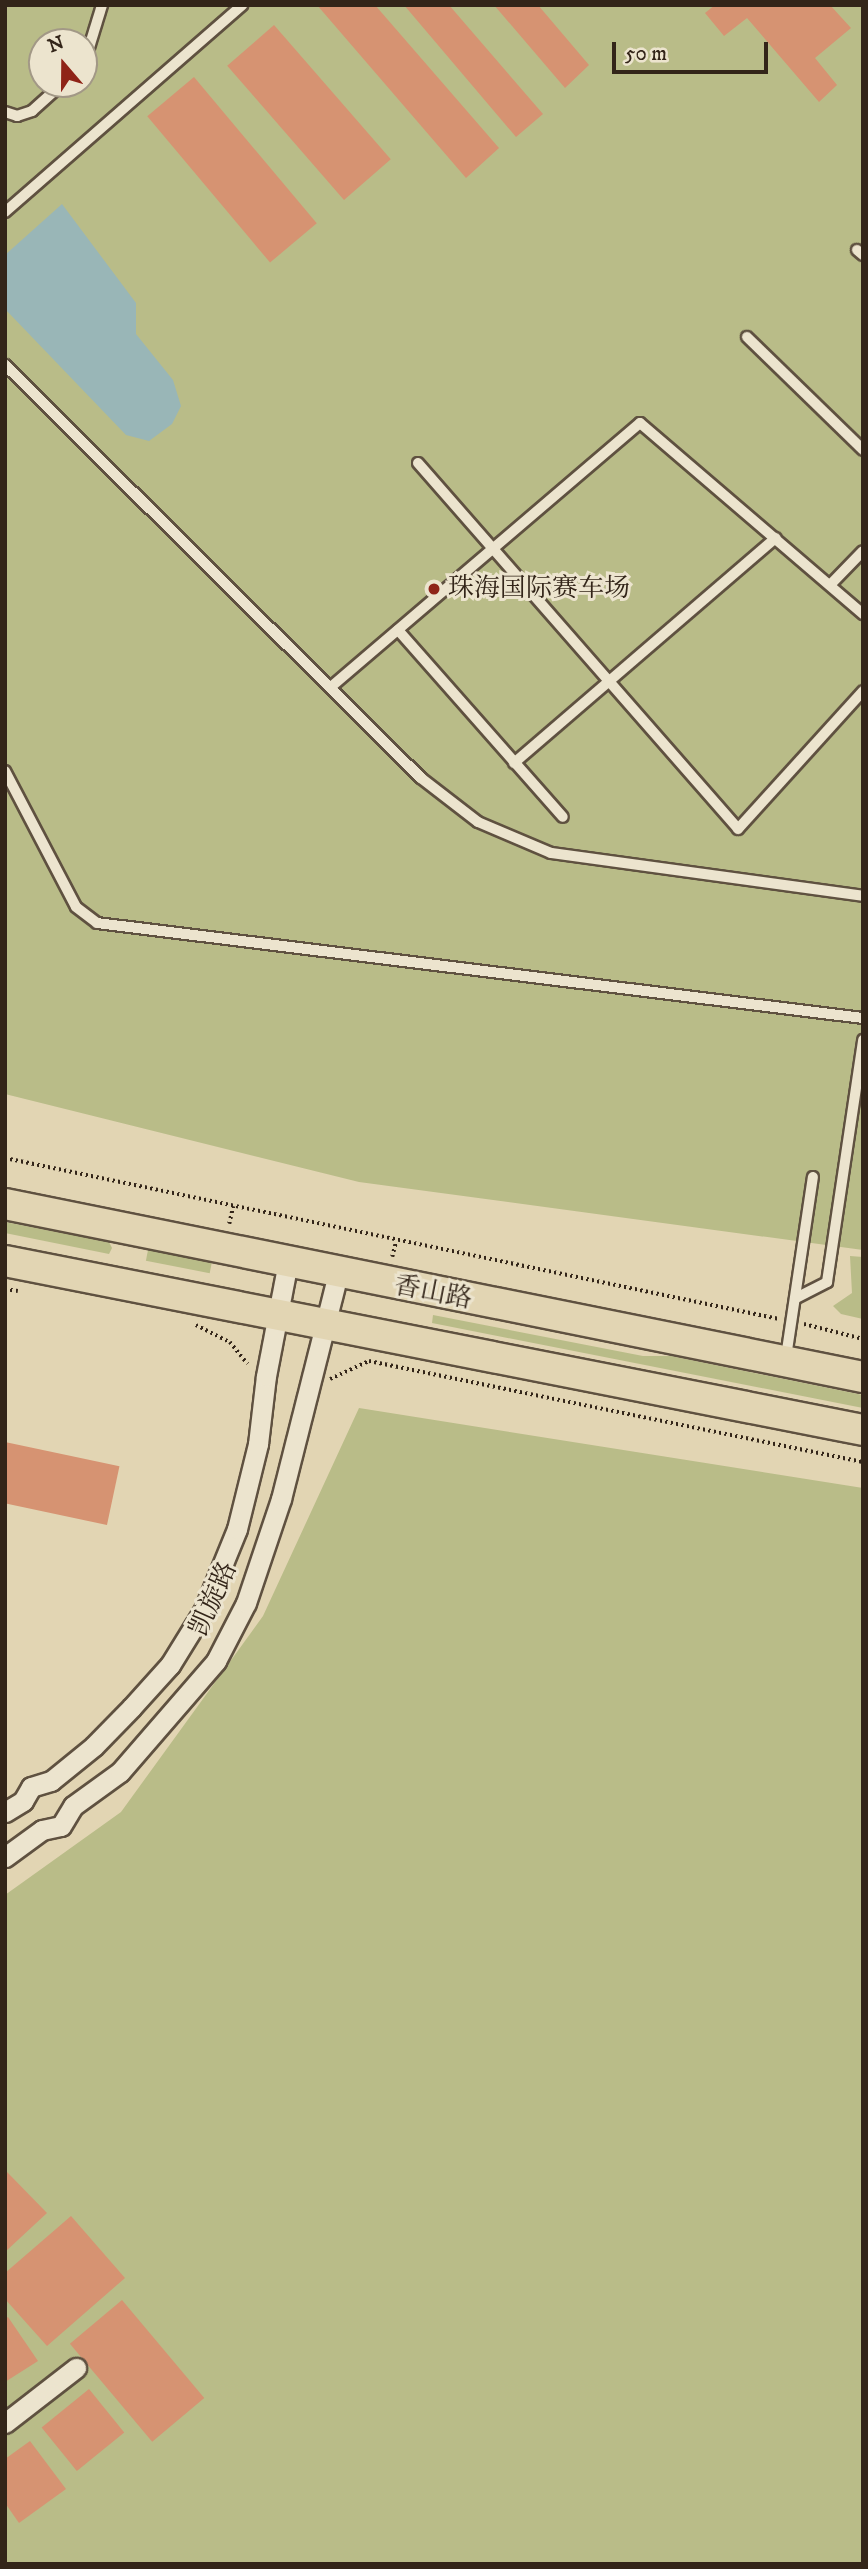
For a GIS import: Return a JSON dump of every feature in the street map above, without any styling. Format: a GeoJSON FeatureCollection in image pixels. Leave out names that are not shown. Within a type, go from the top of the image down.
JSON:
{"type":"FeatureCollection","features":[{"type":"Feature","properties":{"kind":"main road","name":"香山路"},"geometry":{"type":"LineString","coordinates":[[5,1204],[338,1274],[863,1377]]}},
{"type":"Feature","properties":{"kind":"main road","name":"香山路"},"geometry":{"type":"LineString","coordinates":[[5,1261],[278,1311],[863,1430]]}},
{"type":"Feature","properties":{"kind":"street","name":"凯旋路"},"geometry":{"type":"LineString","coordinates":[[5,1812],[23,1801],[31,1787],[51,1781],[132,1707],[170,1665],[204,1610],[240,1517],[258,1444],[288,1262]]}},
{"type":"Feature","properties":{"kind":"street","name":"凯旋路"},"geometry":{"type":"LineString","coordinates":[[5,1857],[42,1830],[61,1826],[73,1806],[120,1772],[216,1661],[240,1615],[281,1499],[338,1274]]}},
{"type":"Feature","properties":{"kind":"street"},"geometry":{"type":"LineString","coordinates":[[51,1781],[68,1790],[73,1806]]}},
{"type":"Feature","properties":{"kind":"street"},"geometry":{"type":"LineString","coordinates":[[23,1801],[25,1817],[42,1830]]}},
{"type":"Feature","properties":{"kind":"street"},"geometry":{"type":"LineString","coordinates":[[5,2423],[76,2368]]}},
{"type":"Feature","properties":{"kind":"lane"},"geometry":{"type":"LineString","coordinates":[[96,28],[103,5]]}},
{"type":"Feature","properties":{"kind":"lane"},"geometry":{"type":"LineString","coordinates":[[5,212],[242,5]]}},
{"type":"Feature","properties":{"kind":"lane"},"geometry":{"type":"LineString","coordinates":[[5,111],[17,116],[32,111],[46,98]]}},
{"type":"Feature","properties":{"kind":"lane"},"geometry":{"type":"LineString","coordinates":[[747,337],[863,450]]}},
{"type":"Feature","properties":{"kind":"lane"},"geometry":{"type":"LineString","coordinates":[[5,365],[332,686],[421,778],[478,822],[551,853],[863,896]]}},
{"type":"Feature","properties":{"kind":"lane"},"geometry":{"type":"LineString","coordinates":[[332,686],[640,423],[863,614]]}},
{"type":"Feature","properties":{"kind":"lane"},"geometry":{"type":"LineString","coordinates":[[418,463],[494,545],[738,829],[863,691]]}},
{"type":"Feature","properties":{"kind":"lane"},"geometry":{"type":"LineString","coordinates":[[514,764],[776,538]]}},
{"type":"Feature","properties":{"kind":"lane"},"geometry":{"type":"LineString","coordinates":[[830,585],[863,551]]}},
{"type":"Feature","properties":{"kind":"lane"},"geometry":{"type":"LineString","coordinates":[[398,630],[563,817]]}},
{"type":"Feature","properties":{"kind":"lane"},"geometry":{"type":"LineString","coordinates":[[5,771],[76,907],[97,923],[863,1018]]}},
{"type":"Feature","properties":{"kind":"lane"},"geometry":{"type":"LineString","coordinates":[[796,1298],[828,1282],[863,1040]]}},
{"type":"Feature","properties":{"kind":"lane"},"geometry":{"type":"LineString","coordinates":[[785,1361],[813,1177]]}},
{"type":"Feature","properties":{"kind":"path"},"geometry":{"type":"LineString","coordinates":[[5,1158],[729,1311]]}},
{"type":"Feature","properties":{"kind":"path"},"geometry":{"type":"LineString","coordinates":[[5,1289],[32,1293]]}},
{"type":"Feature","properties":{"kind":"path"},"geometry":{"type":"LineString","coordinates":[[192,1323],[230,1342],[252,1368]]}},
{"type":"Feature","properties":{"kind":"path"},"geometry":{"type":"LineString","coordinates":[[335,1380],[369,1361],[863,1462]]}},
{"type":"Feature","properties":{"kind":"green space","name":"珠海国际赛车场"},"geometry":{"type":"Polygon","coordinates":[[[5,5],[863,5],[863,1250],[359,1182],[5,1094],[5,5]]]}},
{"type":"Feature","properties":{"kind":"green space"},"geometry":{"type":"Polygon","coordinates":[[[5,1222],[109,1242],[112,1248],[109,1254],[5,1233],[5,1222]]]}},
{"type":"Feature","properties":{"kind":"green space"},"geometry":{"type":"Polygon","coordinates":[[[148,1250],[212,1262],[210,1273],[146,1261],[148,1250]]]}},
{"type":"Feature","properties":{"kind":"green space"},"geometry":{"type":"Polygon","coordinates":[[[850,1256],[863,1257],[863,1319],[841,1314],[833,1306],[852,1293],[850,1256]]]}},
{"type":"Feature","properties":{"kind":"green space"},"geometry":{"type":"Polygon","coordinates":[[[433,1315],[643,1356],[671,1356],[863,1395],[863,1408],[432,1323],[433,1315]]]}},
{"type":"Feature","properties":{"kind":"green space"},"geometry":{"type":"Polygon","coordinates":[[[359,1408],[863,1488],[863,2564],[5,2564],[5,1895],[121,1812],[263,1616],[359,1408]]]}},
{"type":"Feature","properties":{"kind":"water"},"geometry":{"type":"Polygon","coordinates":[[[62,204],[136,303],[136,334],[173,380],[181,406],[172,424],[149,441],[126,435],[5,309],[5,255],[62,204]]]}},
{"type":"Feature","properties":{"kind":"building"},"geometry":{"type":"Polygon","coordinates":[[[317,5],[375,5],[499,148],[466,178],[317,5]]]}},
{"type":"Feature","properties":{"kind":"building"},"geometry":{"type":"Polygon","coordinates":[[[404,5],[449,5],[543,114],[516,137],[404,5]]]}},
{"type":"Feature","properties":{"kind":"building"},"geometry":{"type":"Polygon","coordinates":[[[494,5],[538,5],[589,65],[565,88],[494,5]]]}},
{"type":"Feature","properties":{"kind":"building"},"geometry":{"type":"Polygon","coordinates":[[[715,5],[830,5],[851,28],[815,58],[837,85],[819,102],[747,18],[724,36],[705,13],[715,5]]]}},
{"type":"Feature","properties":{"kind":"building"},"geometry":{"type":"Polygon","coordinates":[[[274,25],[391,159],[344,200],[227,66],[274,25]]]}},
{"type":"Feature","properties":{"kind":"building"},"geometry":{"type":"Polygon","coordinates":[[[194,77],[317,223],[270,263],[147,116],[194,77]]]}},
{"type":"Feature","properties":{"kind":"building"},"geometry":{"type":"Polygon","coordinates":[[[5,1442],[119,1466],[107,1525],[5,1503],[5,1442]]]}},
{"type":"Feature","properties":{"kind":"building"},"geometry":{"type":"Polygon","coordinates":[[[7,2172],[47,2213],[5,2252],[5,2174],[7,2172]]]}},
{"type":"Feature","properties":{"kind":"building"},"geometry":{"type":"Polygon","coordinates":[[[71,2216],[125,2278],[47,2346],[5,2299],[5,2273],[71,2216]]]}},
{"type":"Feature","properties":{"kind":"building"},"geometry":{"type":"Polygon","coordinates":[[[122,2300],[204,2398],[152,2442],[70,2344],[122,2300]]]}},
{"type":"Feature","properties":{"kind":"building"},"geometry":{"type":"Polygon","coordinates":[[[8,2317],[38,2361],[5,2382],[5,2319],[8,2317]]]}},
{"type":"Feature","properties":{"kind":"building"},"geometry":{"type":"Polygon","coordinates":[[[89,2389],[124,2433],[77,2471],[42,2427],[89,2389]]]}},
{"type":"Feature","properties":{"kind":"building"},"geometry":{"type":"Polygon","coordinates":[[[30,2441],[66,2489],[19,2523],[5,2503],[5,2459],[30,2441]]]}},
{"type":"Feature","properties":{"kind":"place","name":"珠海国际赛车场"},"geometry":{"type":"Point","coordinates":[434,589]}}]}
